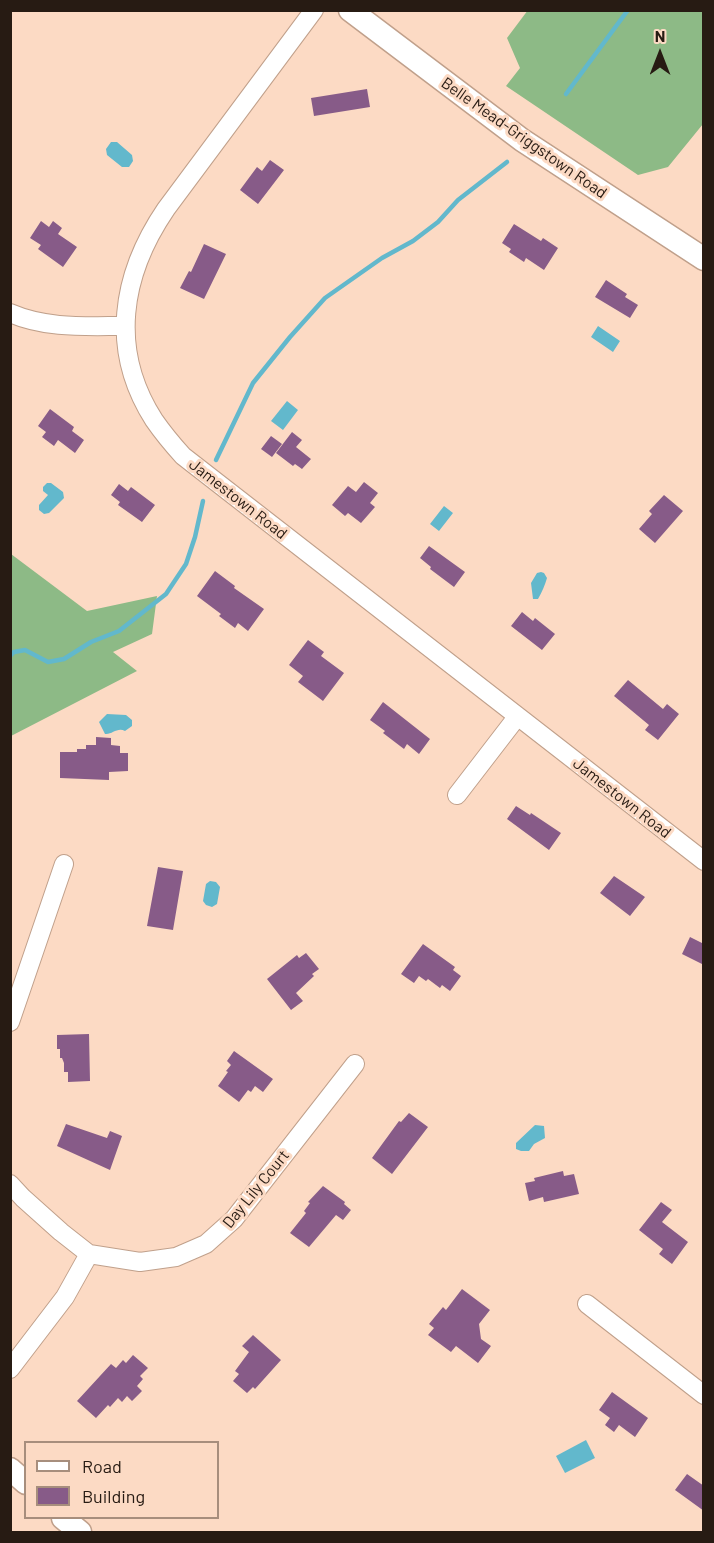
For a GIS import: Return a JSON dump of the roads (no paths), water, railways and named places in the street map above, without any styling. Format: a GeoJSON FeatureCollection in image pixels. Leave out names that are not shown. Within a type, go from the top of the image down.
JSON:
{"type":"FeatureCollection","features":[{"type":"Feature","properties":{"kind":"street","name":"Jamestown Road"},"geometry":{"type":"LineString","coordinates":[[314,10],[152,229],[132,276],[125,326],[129,354],[143,399],[154,420],[183,456],[704,861]]}},
{"type":"Feature","properties":{"kind":"street","name":"Belle Mead-Griggstown Road"},"geometry":{"type":"LineString","coordinates":[[350,10],[522,140],[704,259]]}},
{"type":"Feature","properties":{"kind":"street"},"geometry":{"type":"LineString","coordinates":[[10,314],[40,324],[66,327],[125,326]]}},
{"type":"Feature","properties":{"kind":"street"},"geometry":{"type":"LineString","coordinates":[[457,795],[517,717]]}},
{"type":"Feature","properties":{"kind":"street"},"geometry":{"type":"LineString","coordinates":[[10,1022],[64,864]]}},
{"type":"Feature","properties":{"kind":"street","name":"Day Lily Court"},"geometry":{"type":"LineString","coordinates":[[89,1254],[140,1262],[176,1257],[207,1244],[234,1219],[355,1064]]}},
{"type":"Feature","properties":{"kind":"street"},"geometry":{"type":"LineString","coordinates":[[10,1184],[53,1226],[89,1254],[65,1297],[10,1369]]}},
{"type":"Feature","properties":{"kind":"street"},"geometry":{"type":"LineString","coordinates":[[587,1304],[704,1395]]}},
{"type":"Feature","properties":{"kind":"street"},"geometry":{"type":"LineString","coordinates":[[10,1469],[24,1481]]}},
{"type":"Feature","properties":{"kind":"street"},"geometry":{"type":"LineString","coordinates":[[64,1519],[80,1533]]}},
{"type":"Feature","properties":{"kind":"water"},"geometry":{"type":"Polygon","coordinates":[[[111,142],[117,142],[132,155],[133,161],[129,167],[122,167],[107,155],[106,149],[111,142]]]}},
{"type":"Feature","properties":{"kind":"water"},"geometry":{"type":"Polygon","coordinates":[[[598,326],[620,341],[613,352],[591,337],[598,326]]]}},
{"type":"Feature","properties":{"kind":"water"},"geometry":{"type":"Polygon","coordinates":[[[287,401],[298,410],[283,430],[271,421],[287,401]]]}},
{"type":"Feature","properties":{"kind":"water"},"geometry":{"type":"Polygon","coordinates":[[[47,483],[51,483],[63,492],[64,498],[49,513],[44,514],[39,510],[39,505],[48,495],[43,491],[47,483]]]}},
{"type":"Feature","properties":{"kind":"water"},"geometry":{"type":"Polygon","coordinates":[[[444,506],[453,513],[439,531],[430,524],[444,506]]]}},
{"type":"Feature","properties":{"kind":"water"},"geometry":{"type":"Polygon","coordinates":[[[541,572],[547,578],[538,599],[533,599],[531,583],[537,573],[541,572]]]}},
{"type":"Feature","properties":{"kind":"water"},"geometry":{"type":"Polygon","coordinates":[[[107,714],[126,715],[132,720],[132,726],[125,731],[119,730],[105,734],[99,722],[107,714]]]}},
{"type":"Feature","properties":{"kind":"water"},"geometry":{"type":"Polygon","coordinates":[[[210,881],[216,882],[220,887],[217,904],[212,907],[203,901],[206,884],[210,881]]]}},
{"type":"Feature","properties":{"kind":"water"},"geometry":{"type":"Polygon","coordinates":[[[535,1125],[544,1126],[545,1138],[534,1144],[529,1151],[516,1149],[516,1143],[535,1125]]]}},
{"type":"Feature","properties":{"kind":"water"},"geometry":{"type":"Polygon","coordinates":[[[586,1440],[595,1458],[565,1473],[556,1456],[586,1440]]]}},
{"type":"Feature","properties":{"kind":"waterway"},"geometry":{"type":"LineString","coordinates":[[566,94],[628,10]]}},
{"type":"Feature","properties":{"kind":"waterway"},"geometry":{"type":"LineString","coordinates":[[216,460],[253,383],[325,298],[382,258],[413,241],[438,222],[458,200],[507,162]]}},
{"type":"Feature","properties":{"kind":"waterway"},"geometry":{"type":"LineString","coordinates":[[10,656],[14,652],[25,650],[48,662],[64,659],[91,642],[119,631],[166,594],[186,564],[203,501]]}}]}
